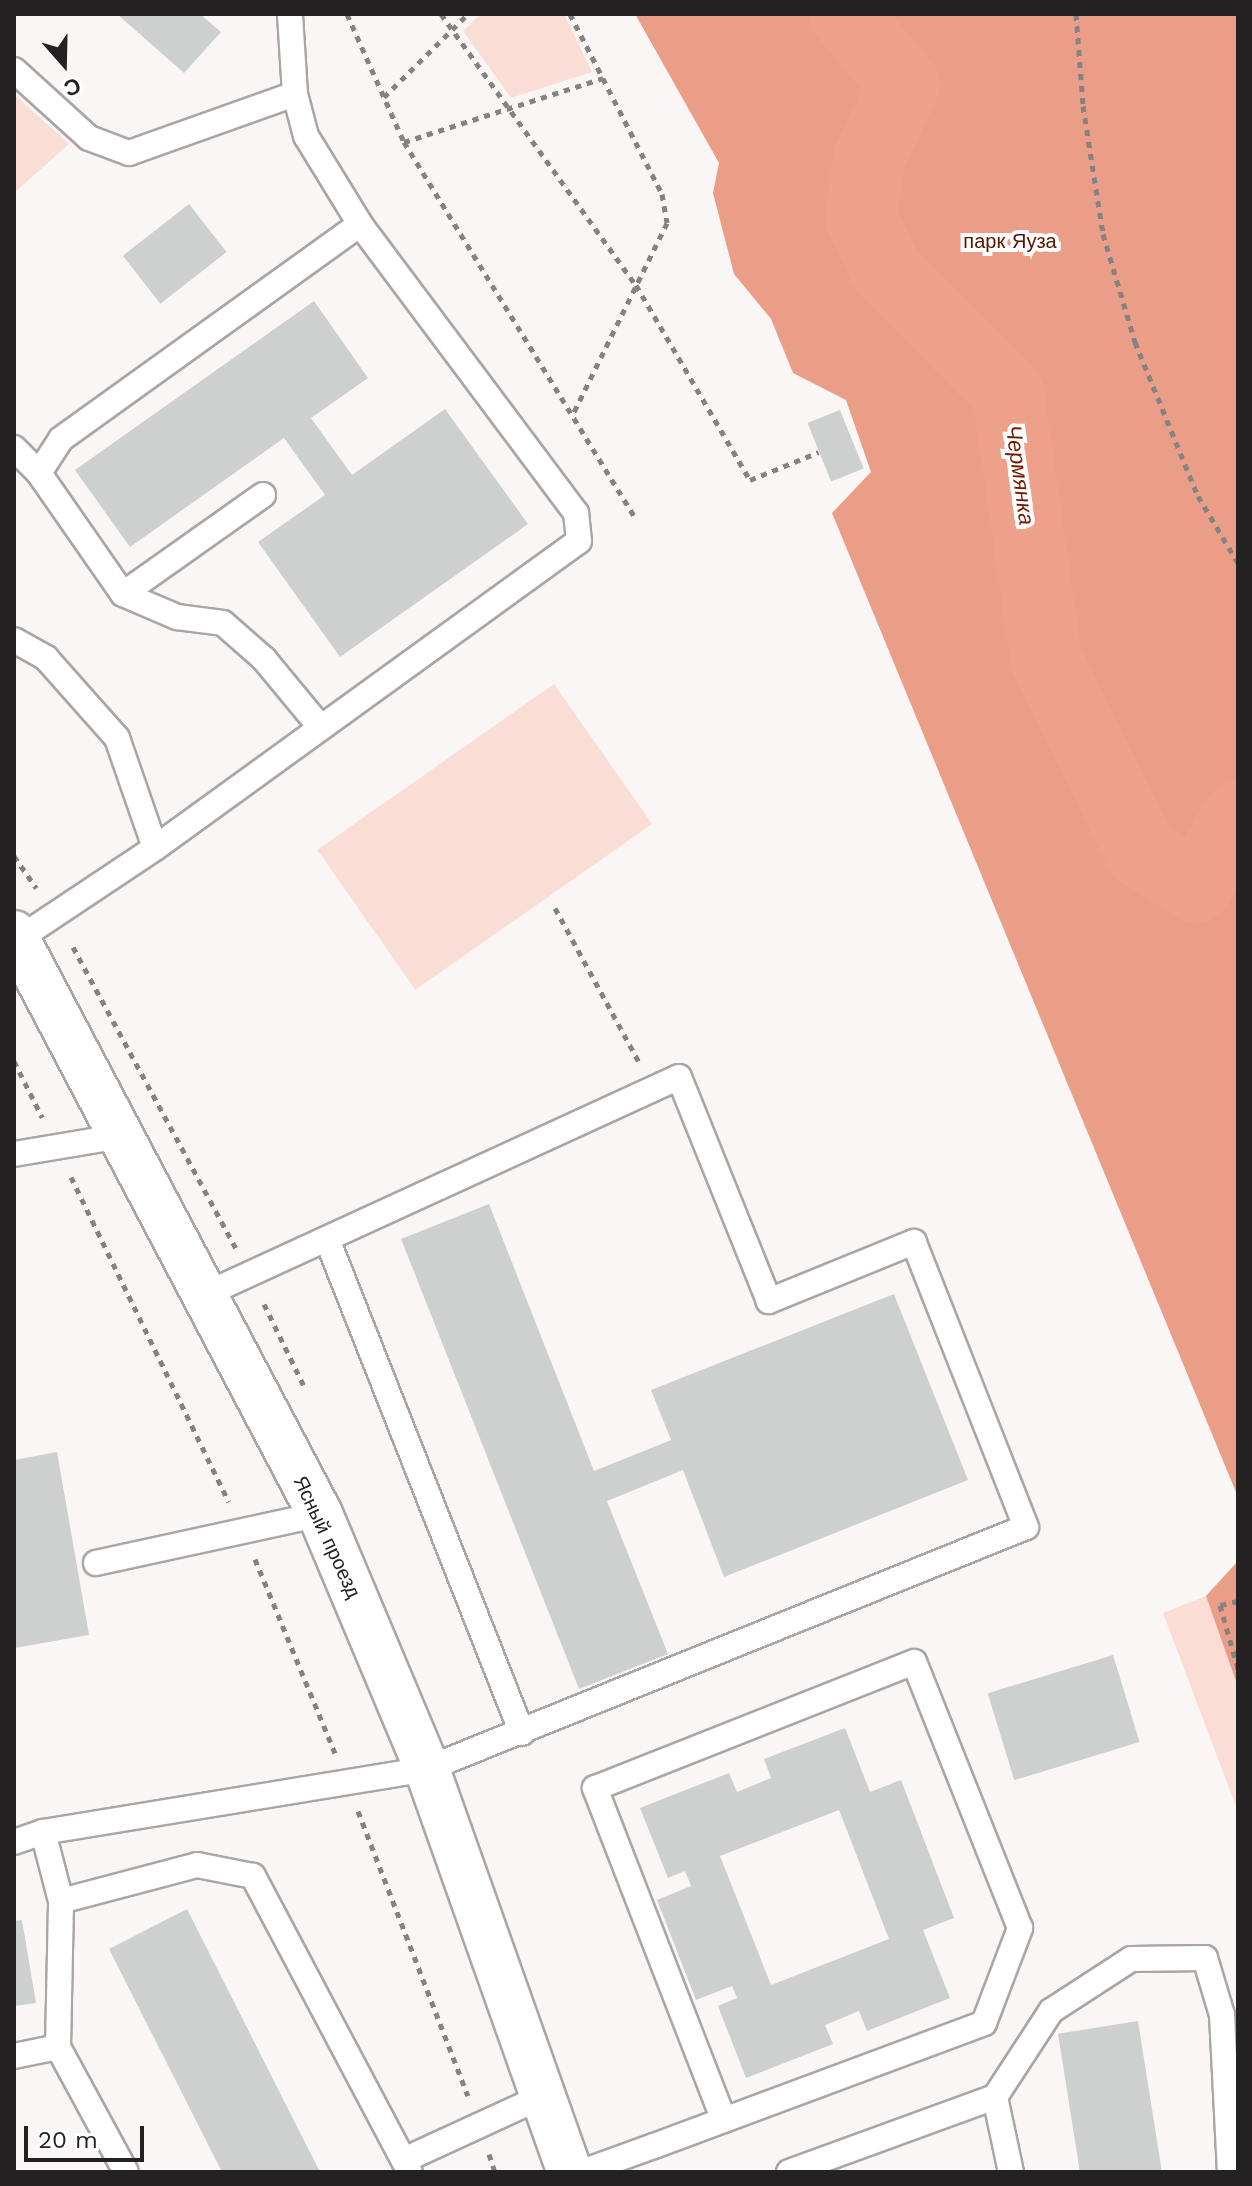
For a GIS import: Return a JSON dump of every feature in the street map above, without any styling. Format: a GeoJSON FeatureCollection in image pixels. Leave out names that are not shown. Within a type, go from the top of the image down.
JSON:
{"type":"FeatureCollection","features":[{"type":"Feature","properties":{"kind":"street","name":"Ясный проезд"},"geometry":{"type":"LineString","coordinates":[[15,938],[320,1514],[427,1769],[570,2172]]}},
{"type":"Feature","properties":{"kind":"lane"},"geometry":{"type":"LineString","coordinates":[[15,938],[155,848],[579,541],[576,513],[360,224],[306,136],[295,94],[290,14]]}},
{"type":"Feature","properties":{"kind":"lane"},"geometry":{"type":"LineString","coordinates":[[14,70],[89,138],[129,153],[295,94]]}},
{"type":"Feature","properties":{"kind":"lane"},"geometry":{"type":"LineString","coordinates":[[39,473],[61,439],[360,224]]}},
{"type":"Feature","properties":{"kind":"lane"},"geometry":{"type":"LineString","coordinates":[[14,448],[39,473],[123,594],[177,617],[223,623],[264,659],[321,728]]}},
{"type":"Feature","properties":{"kind":"lane"},"geometry":{"type":"LineString","coordinates":[[123,594],[263,495]]}},
{"type":"Feature","properties":{"kind":"lane"},"geometry":{"type":"LineString","coordinates":[[14,640],[46,658],[117,738],[155,848]]}},
{"type":"Feature","properties":{"kind":"lane"},"geometry":{"type":"LineString","coordinates":[[14,1842],[43,1832],[427,1769],[1026,1527],[914,1242],[769,1301],[679,1077],[204,1295]]}},
{"type":"Feature","properties":{"kind":"lane"},"geometry":{"type":"LineString","coordinates":[[14,1154],[122,1136]]}},
{"type":"Feature","properties":{"kind":"lane"},"geometry":{"type":"LineString","coordinates":[[327,1239],[522,1733]]}},
{"type":"Feature","properties":{"kind":"lane"},"geometry":{"type":"LineString","coordinates":[[96,1563],[320,1514]]}},
{"type":"Feature","properties":{"kind":"lane"},"geometry":{"type":"LineString","coordinates":[[582,2172],[724,2120],[984,2023],[1020,1928],[914,1662],[595,1788],[724,2120]]}},
{"type":"Feature","properties":{"kind":"lane"},"geometry":{"type":"LineString","coordinates":[[43,1832],[61,1901],[58,2047],[126,2172]]}},
{"type":"Feature","properties":{"kind":"lane"},"geometry":{"type":"LineString","coordinates":[[61,1901],[197,1865],[253,1876],[407,2166],[479,2126],[543,2096]]}},
{"type":"Feature","properties":{"kind":"lane"},"geometry":{"type":"LineString","coordinates":[[789,2172],[995,2097],[1051,2011],[1131,1959],[1205,1958],[1222,2015],[1230,2172]]}},
{"type":"Feature","properties":{"kind":"lane"},"geometry":{"type":"LineString","coordinates":[[14,2056],[58,2047]]}},
{"type":"Feature","properties":{"kind":"lane"},"geometry":{"type":"LineString","coordinates":[[995,2097],[1011,2172]]}},
{"type":"Feature","properties":{"kind":"path"},"geometry":{"type":"LineString","coordinates":[[347,14],[404,142],[634,516]]}},
{"type":"Feature","properties":{"kind":"path"},"geometry":{"type":"LineString","coordinates":[[441,14],[636,285],[750,480],[819,452]]}},
{"type":"Feature","properties":{"kind":"path"},"geometry":{"type":"LineString","coordinates":[[384,97],[468,14]]}},
{"type":"Feature","properties":{"kind":"path"},"geometry":{"type":"LineString","coordinates":[[570,14],[662,194],[667,223],[572,417]]}},
{"type":"Feature","properties":{"kind":"path"},"geometry":{"type":"LineString","coordinates":[[1076,14],[1083,106],[1103,234],[1135,342],[1198,496],[1238,563]]}},
{"type":"Feature","properties":{"kind":"path"},"geometry":{"type":"LineString","coordinates":[[404,142],[603,78]]}},
{"type":"Feature","properties":{"kind":"path"},"geometry":{"type":"LineString","coordinates":[[555,908],[653,1088]]}},
{"type":"Feature","properties":{"kind":"path"},"geometry":{"type":"LineString","coordinates":[[14,1061],[243,1531],[347,1782],[495,2172]]}},
{"type":"Feature","properties":{"kind":"path"},"geometry":{"type":"LineString","coordinates":[[1238,1601],[1220,1605],[1238,1669]]}},
{"type":"Feature","properties":{"kind":"shaded area"},"geometry":{"type":"Polygon","coordinates":[[[480,14],[564,14],[592,72],[511,98],[463,31],[480,14]]]}},
{"type":"Feature","properties":{"kind":"shaded area"},"geometry":{"type":"Polygon","coordinates":[[[14,94],[69,144],[14,193],[14,94]]]}},
{"type":"Feature","properties":{"kind":"shaded area"},"geometry":{"type":"Polygon","coordinates":[[[554,684],[652,824],[415,990],[317,850],[554,684]]]}},
{"type":"Feature","properties":{"kind":"shaded area"},"geometry":{"type":"Polygon","coordinates":[[[1238,1561],[1238,1812],[1163,1613],[1206,1596],[1238,1561]]]}},
{"type":"Feature","properties":{"kind":"green space","name":"парк Яуза"},"geometry":{"type":"Polygon","coordinates":[[[635,14],[1238,14],[1238,1497],[832,513],[871,472],[846,400],[793,373],[771,319],[734,274],[713,193],[719,163],[635,14]]]}},
{"type":"Feature","properties":{"kind":"green space"},"geometry":{"type":"Polygon","coordinates":[[[1238,1561],[1238,1687],[1206,1596],[1238,1561]]]}},
{"type":"Feature","properties":{"kind":"building"},"geometry":{"type":"Polygon","coordinates":[[[117,14],[200,14],[221,32],[184,73],[117,14]]]}},
{"type":"Feature","properties":{"kind":"building"},"geometry":{"type":"Polygon","coordinates":[[[189,204],[227,252],[160,304],[123,256],[189,204]]]}},
{"type":"Feature","properties":{"kind":"building"},"geometry":{"type":"Polygon","coordinates":[[[314,301],[368,378],[311,418],[352,475],[445,409],[528,524],[340,657],[258,542],[325,495],[284,438],[130,547],[75,470],[314,301]]]}},
{"type":"Feature","properties":{"kind":"building"},"geometry":{"type":"Polygon","coordinates":[[[840,410],[864,468],[831,482],[808,423],[840,410]]]}},
{"type":"Feature","properties":{"kind":"building"},"geometry":{"type":"Polygon","coordinates":[[[489,1204],[594,1471],[671,1440],[651,1390],[894,1294],[968,1480],[724,1577],[683,1470],[607,1501],[668,1654],[579,1689],[401,1239],[489,1204]]]}},
{"type":"Feature","properties":{"kind":"building"},"geometry":{"type":"Polygon","coordinates":[[[57,1452],[89,1635],[14,1648],[14,1460],[57,1452]]]}},
{"type":"Feature","properties":{"kind":"building"},"geometry":{"type":"Polygon","coordinates":[[[1113,1655],[1140,1742],[1014,1780],[988,1693],[1113,1655]]]}},
{"type":"Feature","properties":{"kind":"building"},"geometry":{"type":"Polygon","coordinates":[[[845,1728],[870,1792],[901,1780],[954,1918],[923,1930],[950,1998],[867,2031],[859,2011],[825,2025],[833,2044],[746,2078],[718,2006],[737,1998],[732,1986],[696,2000],[657,1900],[691,1886],[685,1871],[668,1878],[640,1808],[729,1773],[737,1792],[771,1778],[764,1759],[845,1728]],[[839,1810],[720,1856],[771,1985],[889,1939],[839,1810]]]}},
{"type":"Feature","properties":{"kind":"building"},"geometry":{"type":"Polygon","coordinates":[[[187,1909],[320,2172],[222,2172],[109,1949],[187,1909]]]}},
{"type":"Feature","properties":{"kind":"building"},"geometry":{"type":"Polygon","coordinates":[[[22,1920],[36,2003],[14,2006],[14,1921],[22,1920]]]}},
{"type":"Feature","properties":{"kind":"building"},"geometry":{"type":"Polygon","coordinates":[[[1138,2021],[1162,2172],[1080,2172],[1058,2034],[1138,2021]]]}},
{"type":"Feature","properties":{"kind":"waterway","name":"Чермянка"},"geometry":{"type":"LineString","coordinates":[[845,14],[904,84],[869,158],[861,217],[886,270],[1008,393],[1046,658],[1140,851],[1196,887],[1238,818]]}}]}
